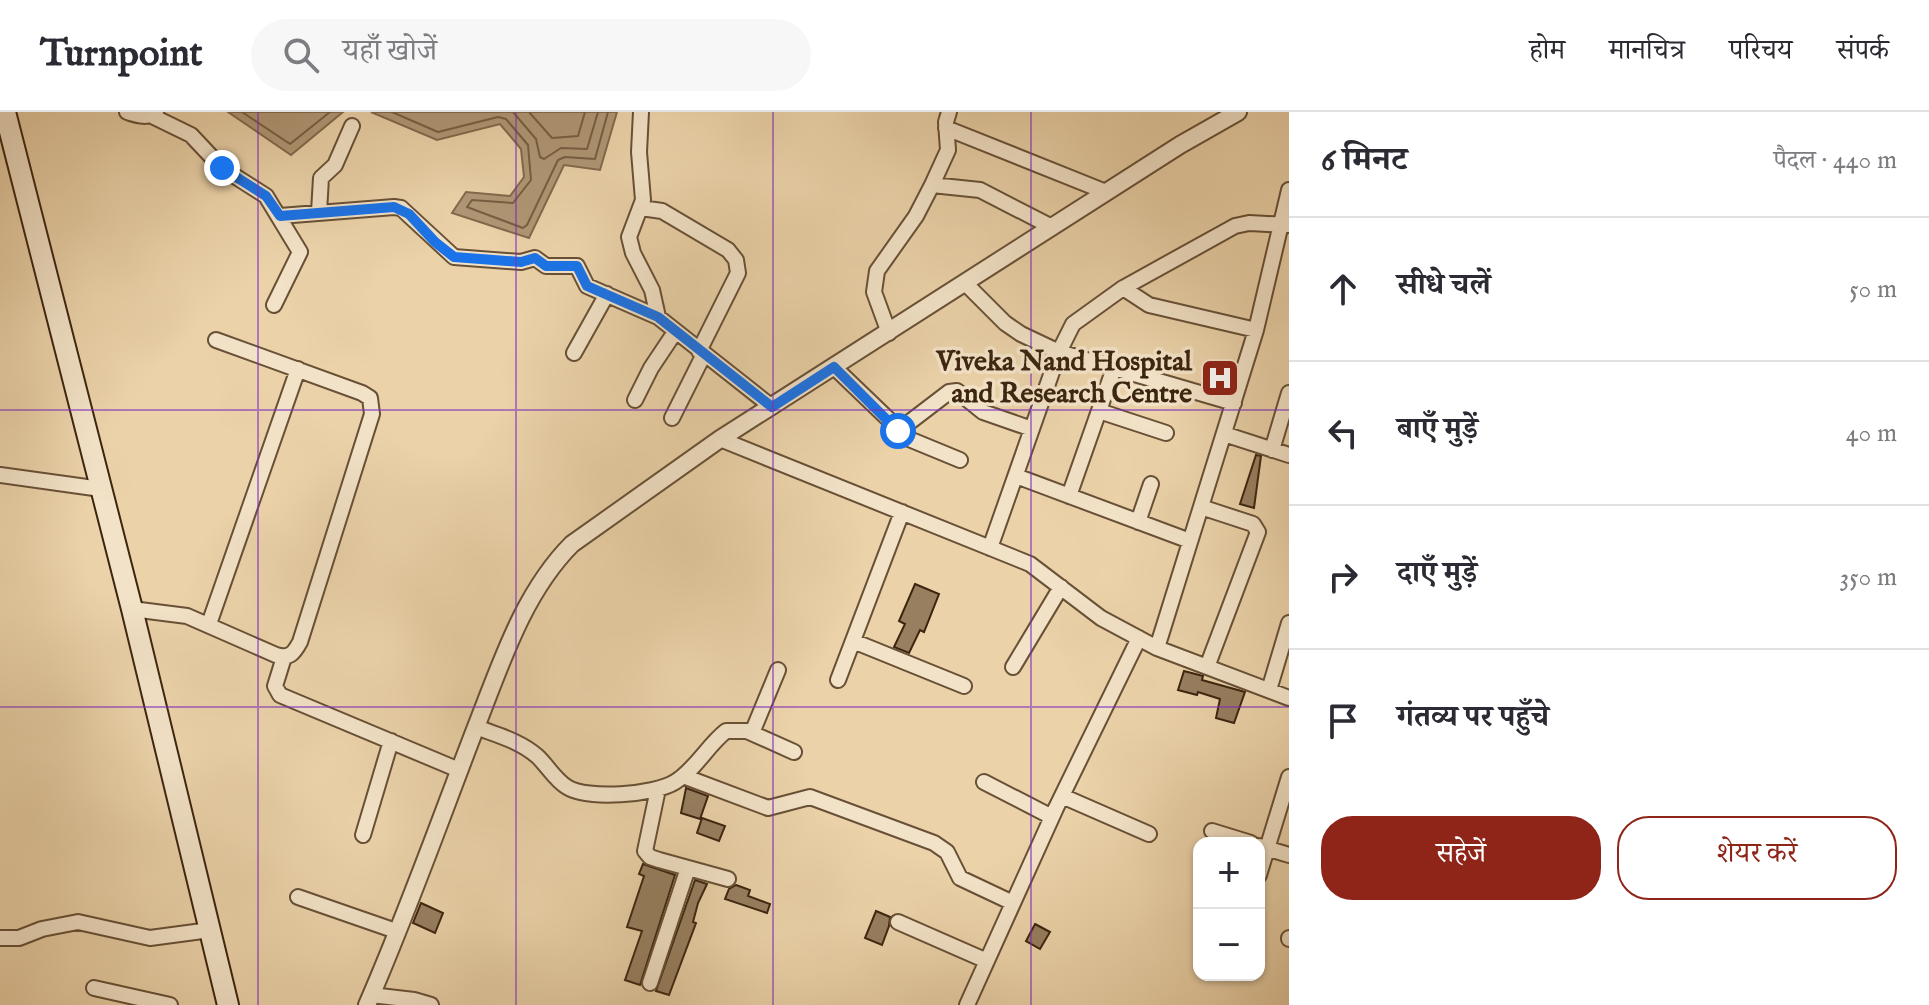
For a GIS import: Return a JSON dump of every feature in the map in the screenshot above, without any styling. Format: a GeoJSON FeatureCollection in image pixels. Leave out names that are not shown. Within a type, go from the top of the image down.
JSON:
{"type":"FeatureCollection","features":[{"type":"Feature","properties":{"kind":"main road"},"geometry":{"type":"LineString","coordinates":[[5,112],[132,609],[228,1005]]}},
{"type":"Feature","properties":{"kind":"street"},"geometry":{"type":"LineString","coordinates":[[127,112],[154,114],[191,135],[222,168],[266,196],[300,252],[274,305]]}},
{"type":"Feature","properties":{"kind":"street"},"geometry":{"type":"LineString","coordinates":[[641,112],[639,152],[643,200],[632,227],[630,245],[648,280],[658,317]]}},
{"type":"Feature","properties":{"kind":"street"},"geometry":{"type":"LineString","coordinates":[[889,333],[874,292],[877,271],[916,216],[948,150],[946,128],[949,112]]}},
{"type":"Feature","properties":{"kind":"street"},"geometry":{"type":"LineString","coordinates":[[431,1005],[414,1000],[369,1000],[504,655],[541,578],[556,560],[572,544],[720,439],[1180,145],[1238,112]]}},
{"type":"Feature","properties":{"kind":"street"},"geometry":{"type":"LineString","coordinates":[[319,212],[321,178],[335,165],[352,126]]}},
{"type":"Feature","properties":{"kind":"street"},"geometry":{"type":"LineString","coordinates":[[946,128],[1106,192]]}},
{"type":"Feature","properties":{"kind":"street"},"geometry":{"type":"LineString","coordinates":[[932,185],[980,190],[1052,227]]}},
{"type":"Feature","properties":{"kind":"street"},"geometry":{"type":"LineString","coordinates":[[1157,648],[1256,330],[1286,224],[1289,190]]}},
{"type":"Feature","properties":{"kind":"street"},"geometry":{"type":"LineString","coordinates":[[280,216],[401,208],[454,257],[521,262],[535,258],[546,266],[577,266],[587,286],[658,317],[772,407]]}},
{"type":"Feature","properties":{"kind":"street"},"geometry":{"type":"LineString","coordinates":[[641,208],[662,211],[678,220],[728,250],[738,265],[738,273],[672,418]]}},
{"type":"Feature","properties":{"kind":"street"},"geometry":{"type":"LineString","coordinates":[[990,548],[1059,352],[1073,324],[1123,288],[1235,226],[1286,224]]}},
{"type":"Feature","properties":{"kind":"street"},"geometry":{"type":"LineString","coordinates":[[965,283],[1005,323],[1059,352],[1234,403]]}},
{"type":"Feature","properties":{"kind":"street"},"geometry":{"type":"LineString","coordinates":[[1123,288],[1149,305],[1256,330]]}},
{"type":"Feature","properties":{"kind":"street"},"geometry":{"type":"LineString","coordinates":[[574,353],[607,294]]}},
{"type":"Feature","properties":{"kind":"street"},"geometry":{"type":"LineString","coordinates":[[635,400],[651,368],[675,332]]}},
{"type":"Feature","properties":{"kind":"street"},"geometry":{"type":"LineString","coordinates":[[132,609],[177,614],[209,624],[284,657],[294,652],[300,642],[372,414],[373,404],[362,393],[216,340]]}},
{"type":"Feature","properties":{"kind":"street"},"geometry":{"type":"LineString","coordinates":[[834,367],[898,431],[916,444],[960,460]]}},
{"type":"Feature","properties":{"kind":"street"},"geometry":{"type":"LineString","coordinates":[[1069,496],[1114,368]]}},
{"type":"Feature","properties":{"kind":"street"},"geometry":{"type":"LineString","coordinates":[[209,624],[298,369]]}},
{"type":"Feature","properties":{"kind":"street"},"geometry":{"type":"LineString","coordinates":[[898,431],[949,392],[957,391],[983,412],[1032,429]]}},
{"type":"Feature","properties":{"kind":"street"},"geometry":{"type":"LineString","coordinates":[[1272,450],[1288,397]]}},
{"type":"Feature","properties":{"kind":"street"},"geometry":{"type":"LineString","coordinates":[[1099,411],[1166,433]]}},
{"type":"Feature","properties":{"kind":"street"},"geometry":{"type":"LineString","coordinates":[[1224,434],[1289,455]]}},
{"type":"Feature","properties":{"kind":"street"},"geometry":{"type":"LineString","coordinates":[[720,439],[1030,564],[1101,618],[1157,648],[1289,698]]}},
{"type":"Feature","properties":{"kind":"street"},"geometry":{"type":"LineString","coordinates":[[0,475],[101,489]]}},
{"type":"Feature","properties":{"kind":"street"},"geometry":{"type":"LineString","coordinates":[[1016,476],[1190,541]]}},
{"type":"Feature","properties":{"kind":"street"},"geometry":{"type":"LineString","coordinates":[[1138,522],[1151,484]]}},
{"type":"Feature","properties":{"kind":"street"},"geometry":{"type":"LineString","coordinates":[[1201,507],[1253,524],[1258,532],[1207,667]]}},
{"type":"Feature","properties":{"kind":"street"},"geometry":{"type":"LineString","coordinates":[[838,680],[902,512]]}},
{"type":"Feature","properties":{"kind":"street"},"geometry":{"type":"LineString","coordinates":[[1013,667],[1061,587]]}},
{"type":"Feature","properties":{"kind":"street"},"geometry":{"type":"LineString","coordinates":[[1269,690],[1289,623]]}},
{"type":"Feature","properties":{"kind":"street"},"geometry":{"type":"LineString","coordinates":[[967,1005],[1052,817],[1139,638]]}},
{"type":"Feature","properties":{"kind":"street"},"geometry":{"type":"LineString","coordinates":[[853,641],[964,686]]}},
{"type":"Feature","properties":{"kind":"street"},"geometry":{"type":"LineString","coordinates":[[284,657],[275,686],[280,695],[459,770]]}},
{"type":"Feature","properties":{"kind":"street"},"geometry":{"type":"LineString","coordinates":[[752,733],[778,670]]}},
{"type":"Feature","properties":{"kind":"street"},"geometry":{"type":"LineString","coordinates":[[476,727],[528,749],[568,788],[614,794],[658,789],[683,776],[726,731],[736,729],[752,733],[794,752]]}},
{"type":"Feature","properties":{"kind":"street"},"geometry":{"type":"LineString","coordinates":[[363,835],[391,741]]}},
{"type":"Feature","properties":{"kind":"street"},"geometry":{"type":"LineString","coordinates":[[683,776],[768,808],[810,797],[934,843],[947,852],[960,878],[1013,903]]}},
{"type":"Feature","properties":{"kind":"street"},"geometry":{"type":"LineString","coordinates":[[1265,842],[1289,777]]}},
{"type":"Feature","properties":{"kind":"street"},"geometry":{"type":"LineString","coordinates":[[984,782],[1052,817]]}},
{"type":"Feature","properties":{"kind":"street"},"geometry":{"type":"LineString","coordinates":[[658,789],[645,851],[659,860],[728,879]]}},
{"type":"Feature","properties":{"kind":"street"},"geometry":{"type":"LineString","coordinates":[[1062,796],[1149,834]]}},
{"type":"Feature","properties":{"kind":"street"},"geometry":{"type":"LineString","coordinates":[[1212,831],[1232,837]]}},
{"type":"Feature","properties":{"kind":"street"},"geometry":{"type":"LineString","coordinates":[[1265,848],[1289,855]]}},
{"type":"Feature","properties":{"kind":"street"},"geometry":{"type":"LineString","coordinates":[[650,983],[688,868]]}},
{"type":"Feature","properties":{"kind":"street"},"geometry":{"type":"LineString","coordinates":[[298,897],[396,931]]}},
{"type":"Feature","properties":{"kind":"street"},"geometry":{"type":"LineString","coordinates":[[0,938],[19,938],[65,922],[78,922],[150,938],[210,930]]}},
{"type":"Feature","properties":{"kind":"street"},"geometry":{"type":"LineString","coordinates":[[898,922],[987,961]]}},
{"type":"Feature","properties":{"kind":"street"},"geometry":{"type":"LineString","coordinates":[[94,988],[170,1005]]}},
{"type":"Feature","properties":{"kind":"water"},"geometry":{"type":"Polygon","coordinates":[[[228,112],[343,112],[291,155],[228,112]]]}},
{"type":"Feature","properties":{"kind":"water"},"geometry":{"type":"Polygon","coordinates":[[[371,112],[617,112],[600,170],[564,165],[529,238],[452,213],[466,192],[510,196],[524,177],[521,149],[500,124],[437,140],[371,112]]]}},
{"type":"Feature","properties":{"kind":"building"},"geometry":{"type":"Polygon","coordinates":[[[1212,365],[1233,371],[1227,390],[1207,385],[1212,365]]]}},
{"type":"Feature","properties":{"kind":"building"},"geometry":{"type":"Polygon","coordinates":[[[1256,455],[1261,456],[1254,508],[1240,504],[1256,455]]]}},
{"type":"Feature","properties":{"kind":"building"},"geometry":{"type":"Polygon","coordinates":[[[915,584],[939,594],[924,632],[920,630],[909,653],[894,647],[905,624],[899,621],[915,584]]]}},
{"type":"Feature","properties":{"kind":"building"},"geometry":{"type":"Polygon","coordinates":[[[1184,671],[1203,676],[1202,680],[1245,692],[1234,723],[1216,718],[1220,699],[1178,690],[1184,671]]]}},
{"type":"Feature","properties":{"kind":"building"},"geometry":{"type":"Polygon","coordinates":[[[686,788],[708,796],[700,819],[681,813],[686,788]]]}},
{"type":"Feature","properties":{"kind":"building"},"geometry":{"type":"Polygon","coordinates":[[[702,818],[725,826],[719,841],[697,833],[702,818]]]}},
{"type":"Feature","properties":{"kind":"building"},"geometry":{"type":"Polygon","coordinates":[[[643,864],[675,875],[640,985],[625,980],[642,931],[627,927],[644,876],[639,874],[643,864]]]}},
{"type":"Feature","properties":{"kind":"building"},"geometry":{"type":"Polygon","coordinates":[[[695,880],[707,884],[669,995],[656,991],[695,880]]]}},
{"type":"Feature","properties":{"kind":"building"},"geometry":{"type":"Polygon","coordinates":[[[736,885],[750,890],[748,896],[770,904],[767,913],[725,899],[729,889],[736,885]]]}},
{"type":"Feature","properties":{"kind":"building"},"geometry":{"type":"Polygon","coordinates":[[[421,903],[443,913],[435,933],[413,923],[421,903]]]}},
{"type":"Feature","properties":{"kind":"building"},"geometry":{"type":"Polygon","coordinates":[[[876,911],[890,917],[882,945],[865,938],[876,911]]]}},
{"type":"Feature","properties":{"kind":"building"},"geometry":{"type":"Polygon","coordinates":[[[1035,924],[1050,932],[1040,949],[1026,941],[1035,924]]]}},
{"type":"Feature","properties":{"kind":"place","name":"Viveka Nand Hospital and Research Centre"},"geometry":{"type":"Point","coordinates":[1220,378]}},
{"type":"Feature","properties":{"kind":"route"},"geometry":{"type":"LineString","coordinates":[[222,168],[266,196],[280,216],[401,208],[454,257],[521,262],[535,258],[546,266],[577,266],[587,286],[658,317],[772,407],[834,367],[898,431]]}}]}
